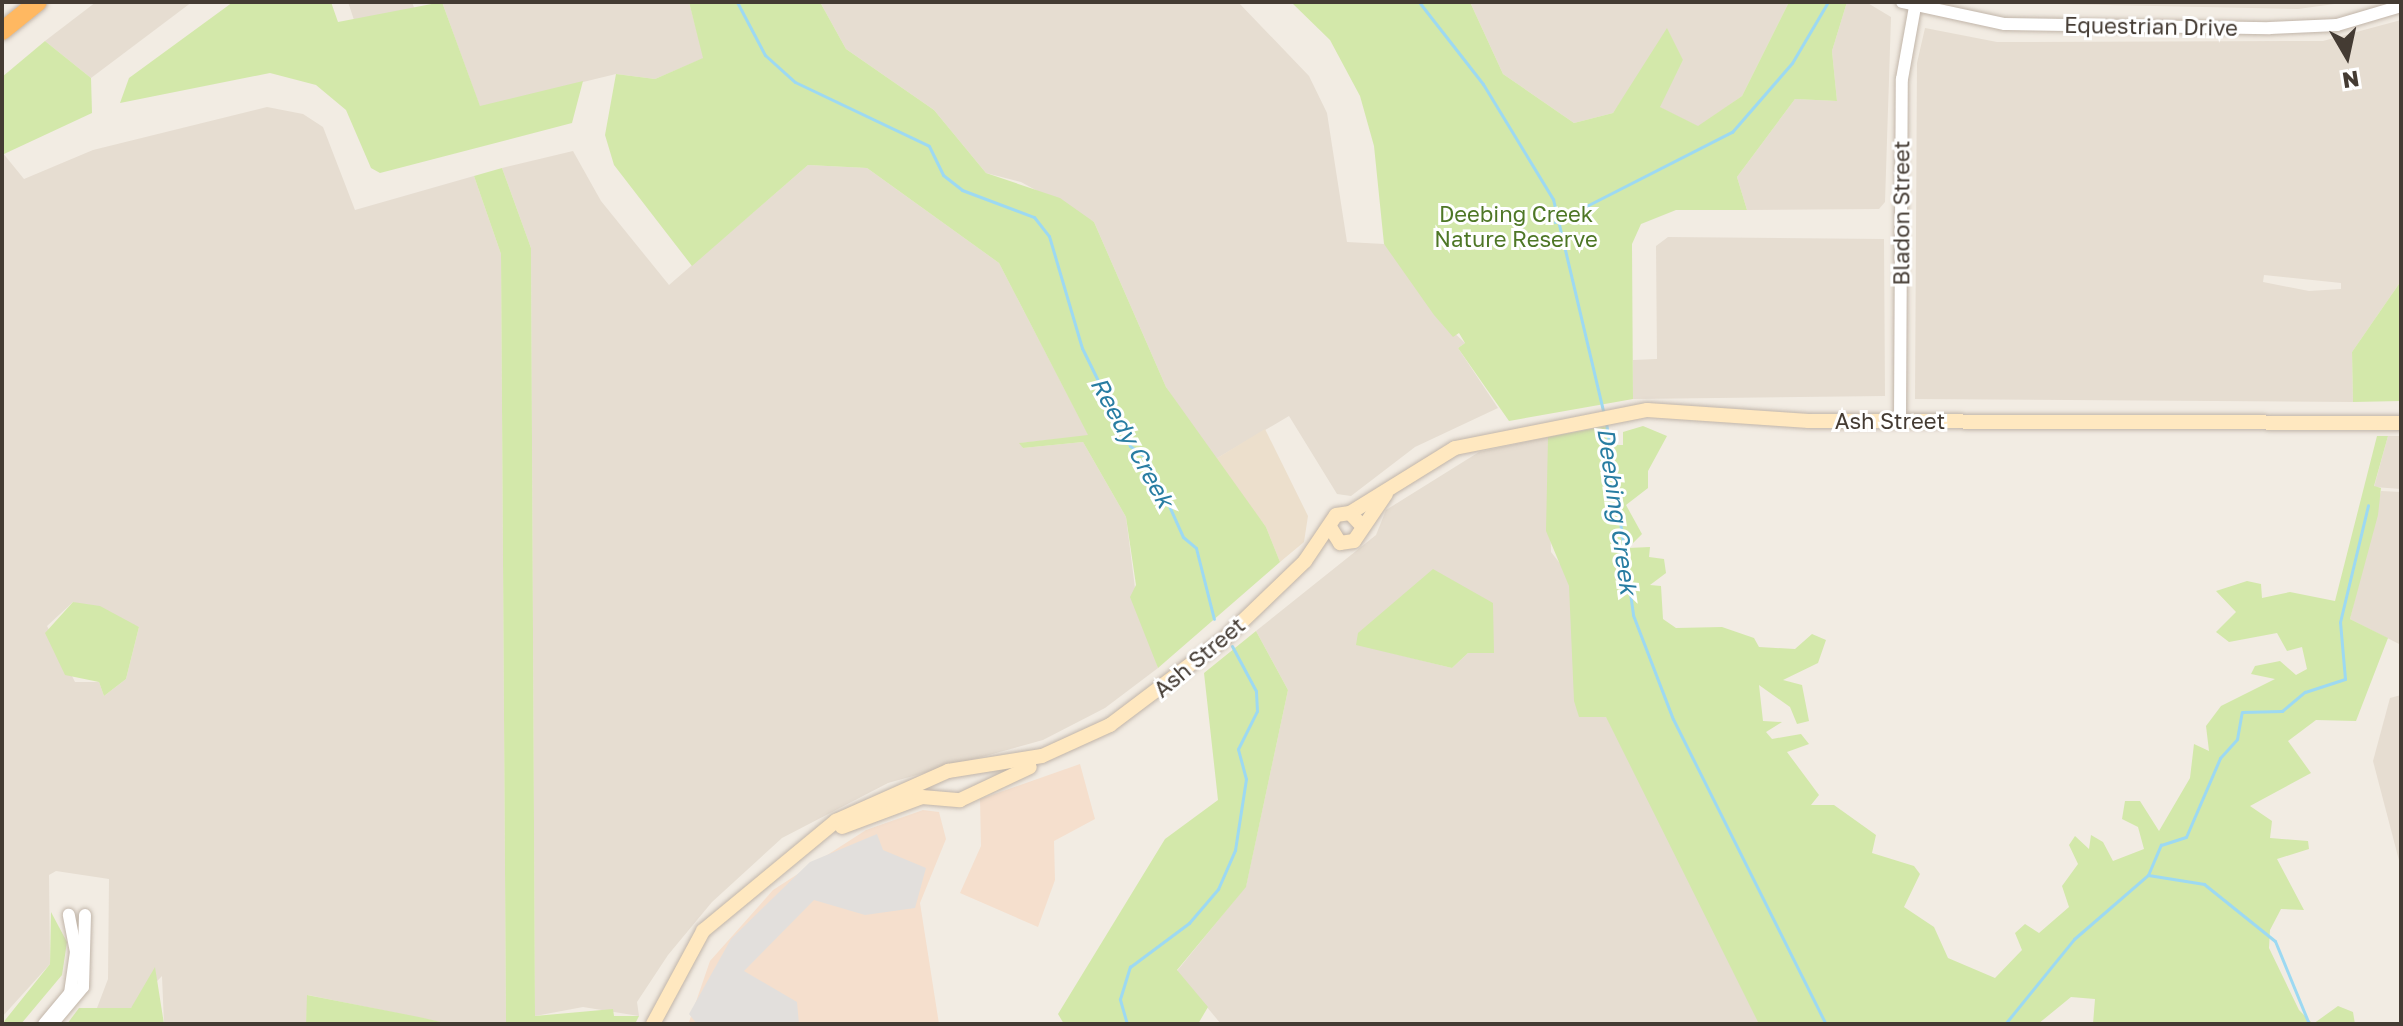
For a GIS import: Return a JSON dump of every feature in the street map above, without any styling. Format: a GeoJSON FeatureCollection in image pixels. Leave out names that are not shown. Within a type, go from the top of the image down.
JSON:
{"type":"FeatureCollection","features":[{"type":"Feature","properties":{"kind":"highway"},"geometry":{"type":"LineString","coordinates":[[2,31],[38,2]]}},
{"type":"Feature","properties":{"kind":"main road","name":"Ash Street"},"geometry":{"type":"LineString","coordinates":[[1350,513],[1455,448],[1622,413],[1900,421],[2401,423]]}},
{"type":"Feature","properties":{"kind":"main road","name":"Ash Street"},"geometry":{"type":"LineString","coordinates":[[1361,525],[1394,484]]}},
{"type":"Feature","properties":{"kind":"main road"},"geometry":{"type":"LineString","coordinates":[[1350,513],[1361,525],[1358,538],[1340,543],[1330,527],[1336,515],[1350,513]]}},
{"type":"Feature","properties":{"kind":"main road","name":"Ash Street"},"geometry":{"type":"LineString","coordinates":[[944,799],[1061,758],[1189,670],[1284,582],[1330,527]]}},
{"type":"Feature","properties":{"kind":"main road","name":"Ash Street"},"geometry":{"type":"LineString","coordinates":[[1284,582],[1340,543]]}},
{"type":"Feature","properties":{"kind":"main road","name":"Ash Street"},"geometry":{"type":"LineString","coordinates":[[941,776],[1042,756],[1110,725]]}},
{"type":"Feature","properties":{"kind":"main road"},"geometry":{"type":"LineString","coordinates":[[959,771],[967,793]]}},
{"type":"Feature","properties":{"kind":"main road"},"geometry":{"type":"LineString","coordinates":[[653,1024],[703,931],[748,889],[812,840],[863,806],[941,776],[944,799],[893,804],[812,840]]}},
{"type":"Feature","properties":{"kind":"main road"},"geometry":{"type":"LineString","coordinates":[[661,1024],[702,949],[748,889]]}},
{"type":"Feature","properties":{"kind":"street","name":"Equestrian Drive"},"geometry":{"type":"LineString","coordinates":[[1909,4],[2005,24],[2270,28],[2337,25],[2401,6]]}},
{"type":"Feature","properties":{"kind":"street","name":"Bladon Street"},"geometry":{"type":"LineString","coordinates":[[1900,421],[1902,70],[1909,4]]}},
{"type":"Feature","properties":{"kind":"street"},"geometry":{"type":"LineString","coordinates":[[44,1024],[70,993],[76,952],[69,915]]}},
{"type":"Feature","properties":{"kind":"street"},"geometry":{"type":"LineString","coordinates":[[52,1024],[83,987],[85,915]]}},
{"type":"Feature","properties":{"kind":"shaded area"},"geometry":{"type":"Polygon","coordinates":[[[96,2],[192,2],[91,78],[45,41],[96,2]]]}},
{"type":"Feature","properties":{"kind":"shaded area"},"geometry":{"type":"Polygon","coordinates":[[[348,2],[412,2],[416,13],[354,20],[348,2]]]}},
{"type":"Feature","properties":{"kind":"shaded area"},"geometry":{"type":"Polygon","coordinates":[[[442,2],[689,2],[704,58],[655,79],[616,74],[480,107],[442,2]]]}},
{"type":"Feature","properties":{"kind":"shaded area"},"geometry":{"type":"Polygon","coordinates":[[[820,2],[1238,2],[1309,76],[1327,113],[1347,242],[1384,244],[1401,260],[1434,314],[1465,343],[1458,348],[1498,408],[1415,447],[1351,496],[1337,494],[1289,416],[1214,460],[1166,387],[1094,222],[1021,182],[986,173],[934,110],[846,49],[820,2]]]}},
{"type":"Feature","properties":{"kind":"shaded area"},"geometry":{"type":"Polygon","coordinates":[[[1470,2],[1789,2],[1742,96],[1698,127],[1659,107],[1683,60],[1635,81],[1613,113],[1574,123],[1503,74],[1470,2]]]}},
{"type":"Feature","properties":{"kind":"shaded area"},"geometry":{"type":"Polygon","coordinates":[[[1847,2],[1866,2],[1891,17],[1885,202],[1879,209],[1747,210],[1737,177],[1795,99],[1837,101],[1832,51],[1847,2]]]}},
{"type":"Feature","properties":{"kind":"shaded area"},"geometry":{"type":"Polygon","coordinates":[[[1960,2],[2349,2],[2298,9],[1960,2]]]}},
{"type":"Feature","properties":{"kind":"shaded area"},"geometry":{"type":"Polygon","coordinates":[[[2401,20],[2401,281],[2352,352],[2353,402],[1915,399],[1917,63],[1925,28],[1997,42],[2323,41],[2401,20]],[[2264,275],[2263,282],[2309,291],[2341,289],[2341,283],[2264,275]]]}},
{"type":"Feature","properties":{"kind":"shaded area"},"geometry":{"type":"Polygon","coordinates":[[[267,107],[303,114],[323,127],[355,210],[474,176],[501,254],[506,1024],[450,1024],[308,995],[306,1024],[164,1024],[162,976],[131,1008],[97,1008],[108,979],[109,879],[56,871],[49,875],[50,964],[2,1017],[2,152],[24,179],[93,150],[267,107]],[[73,602],[47,626],[75,682],[99,682],[104,696],[126,679],[139,627],[73,602]]]}},
{"type":"Feature","properties":{"kind":"shaded area"},"geometry":{"type":"Polygon","coordinates":[[[573,151],[601,201],[669,285],[808,165],[867,168],[999,263],[1089,436],[1020,443],[1023,448],[1083,442],[1126,517],[1137,604],[1158,668],[1105,708],[1043,740],[888,783],[782,838],[712,902],[668,955],[637,1002],[639,1016],[583,1007],[535,1016],[531,248],[502,168],[573,151]]]}},
{"type":"Feature","properties":{"kind":"shaded area"},"geometry":{"type":"Polygon","coordinates":[[[1668,237],[1884,239],[1885,396],[1633,399],[1633,360],[1657,359],[1656,246],[1668,237]]]}},
{"type":"Feature","properties":{"kind":"shaded area"},"geometry":{"type":"Polygon","coordinates":[[[1265,429],[1308,516],[1304,542],[1280,562],[1266,527],[1214,460],[1265,429]]]}},
{"type":"Feature","properties":{"kind":"shaded area"},"geometry":{"type":"Polygon","coordinates":[[[2388,436],[2401,436],[2401,489],[2374,487],[2388,436]]]}},
{"type":"Feature","properties":{"kind":"shaded area"},"geometry":{"type":"Polygon","coordinates":[[[1548,437],[1551,552],[1569,575],[1579,717],[1607,716],[1760,1024],[1221,1024],[1177,971],[1246,886],[1288,690],[1256,631],[1376,535],[1386,510],[1479,452],[1548,437]],[[1356,644],[1452,668],[1468,653],[1494,652],[1356,644]]]}},
{"type":"Feature","properties":{"kind":"shaded area"},"geometry":{"type":"Polygon","coordinates":[[[2381,491],[2401,492],[2401,645],[2350,619],[2381,491]]]}},
{"type":"Feature","properties":{"kind":"shaded area"},"geometry":{"type":"Polygon","coordinates":[[[2401,695],[2401,868],[2373,761],[2390,698],[2401,695]]]}},
{"type":"Feature","properties":{"kind":"shaded area"},"geometry":{"type":"Polygon","coordinates":[[[1080,764],[1095,819],[1054,841],[1055,880],[1038,927],[960,893],[981,846],[980,799],[1080,764]]]}},
{"type":"Feature","properties":{"kind":"shaded area"},"geometry":{"type":"Polygon","coordinates":[[[923,810],[939,812],[946,839],[920,903],[939,1024],[689,1022],[710,961],[773,890],[866,830],[923,810]]]}},
{"type":"Feature","properties":{"kind":"shaded area"},"geometry":{"type":"Polygon","coordinates":[[[877,834],[883,850],[926,868],[915,908],[865,915],[814,900],[744,971],[797,1002],[799,1024],[697,1024],[689,1014],[731,939],[810,862],[877,834]]]}},
{"type":"Feature","properties":{"kind":"green space"},"geometry":{"type":"Polygon","coordinates":[[[233,2],[331,2],[338,22],[442,2],[480,106],[583,81],[572,123],[380,173],[371,168],[346,110],[316,85],[270,73],[120,103],[129,78],[233,2]]]}},
{"type":"Feature","properties":{"kind":"green space"},"geometry":{"type":"Polygon","coordinates":[[[689,2],[820,2],[846,49],[934,110],[986,173],[1060,198],[1094,222],[1166,387],[1266,527],[1280,562],[1158,668],[1130,597],[1136,585],[1126,517],[1083,442],[1023,448],[1019,443],[1088,435],[999,263],[867,168],[808,165],[692,266],[614,165],[605,135],[616,74],[655,79],[703,58],[689,2]]]}},
{"type":"Feature","properties":{"kind":"green space","name":"Deebing Creek Nature Reserve"},"geometry":{"type":"Polygon","coordinates":[[[1291,2],[1470,2],[1503,74],[1574,123],[1613,113],[1667,28],[1683,60],[1660,107],[1698,126],[1742,96],[1789,2],[1847,2],[1832,51],[1837,101],[1795,99],[1737,177],[1747,210],[1676,210],[1641,224],[1632,244],[1633,399],[1509,421],[1458,348],[1465,343],[1459,333],[1453,337],[1434,315],[1384,244],[1374,146],[1360,96],[1330,40],[1291,2]]]}},
{"type":"Feature","properties":{"kind":"green space"},"geometry":{"type":"Polygon","coordinates":[[[45,41],[91,78],[92,113],[4,154],[2,77],[45,41]]]}},
{"type":"Feature","properties":{"kind":"green space"},"geometry":{"type":"Polygon","coordinates":[[[502,168],[531,248],[535,1016],[613,1009],[614,1016],[639,1016],[635,1024],[506,1024],[501,254],[474,176],[502,168]]]}},
{"type":"Feature","properties":{"kind":"green space"},"geometry":{"type":"Polygon","coordinates":[[[2401,281],[2401,401],[2353,402],[2352,352],[2401,281]]]}},
{"type":"Feature","properties":{"kind":"green space"},"geometry":{"type":"Polygon","coordinates":[[[1607,426],[1613,445],[1623,445],[1623,432],[1643,426],[1667,436],[1648,471],[1648,488],[1626,505],[1642,534],[1628,548],[1650,547],[1649,557],[1664,559],[1666,573],[1650,585],[1661,586],[1663,619],[1676,628],[1722,627],[1754,638],[1759,647],[1795,649],[1812,634],[1826,640],[1818,663],[1783,680],[1802,685],[1809,721],[1797,724],[1790,707],[1759,685],[1763,721],[1782,722],[1766,732],[1772,739],[1801,734],[1809,744],[1787,752],[1819,795],[1811,805],[1834,805],[1876,835],[1872,853],[1914,866],[1920,874],[1904,907],[1934,927],[1948,958],[1995,978],[2022,950],[2015,933],[2025,924],[2039,933],[2069,907],[2062,886],[2078,864],[2069,845],[2075,836],[2089,849],[2091,835],[2103,842],[2113,861],[2144,849],[2138,827],[2122,819],[2125,801],[2140,801],[2159,831],[2190,778],[2194,744],[2209,751],[2206,726],[2221,706],[2275,679],[2251,674],[2255,666],[2280,661],[2296,675],[2307,669],[2302,647],[2287,651],[2277,633],[2229,642],[2216,632],[2236,612],[2216,591],[2247,581],[2261,584],[2262,598],[2290,592],[2335,601],[2377,436],[2388,436],[2374,486],[2381,488],[2378,515],[2350,619],[2388,638],[2356,721],[2316,720],[2288,741],[2311,773],[2250,806],[2272,821],[2270,838],[2308,841],[2309,849],[2277,859],[2304,910],[2281,909],[2270,930],[2269,948],[2299,1010],[2313,1024],[2093,1024],[2095,999],[2071,997],[2038,1024],[1759,1024],[1606,717],[1579,717],[1574,701],[1569,586],[1546,531],[1548,437],[1607,426]]]}},
{"type":"Feature","properties":{"kind":"green space"},"geometry":{"type":"Polygon","coordinates":[[[1433,569],[1493,603],[1494,653],[1468,653],[1452,668],[1356,645],[1358,633],[1433,569]]]}},
{"type":"Feature","properties":{"kind":"green space"},"geometry":{"type":"Polygon","coordinates":[[[73,602],[100,606],[139,627],[126,679],[104,696],[99,682],[65,675],[45,633],[73,602]]]}},
{"type":"Feature","properties":{"kind":"green space"},"geometry":{"type":"Polygon","coordinates":[[[1256,631],[1288,690],[1246,887],[1177,970],[1208,1007],[1198,1024],[1064,1024],[1058,1014],[1165,839],[1218,800],[1204,673],[1256,631]]]}},
{"type":"Feature","properties":{"kind":"green space"},"geometry":{"type":"Polygon","coordinates":[[[51,912],[67,942],[62,975],[21,1024],[2,1024],[50,964],[51,912]]]}},
{"type":"Feature","properties":{"kind":"green space"},"geometry":{"type":"Polygon","coordinates":[[[155,967],[164,1024],[67,1024],[79,1008],[131,1008],[155,967]]]}},
{"type":"Feature","properties":{"kind":"green space"},"geometry":{"type":"Polygon","coordinates":[[[307,995],[419,1017],[450,1024],[306,1024],[307,995]]]}},
{"type":"Feature","properties":{"kind":"green space"},"geometry":{"type":"Polygon","coordinates":[[[2338,1006],[2353,1012],[2355,1024],[2313,1024],[2338,1006]]]}},
{"type":"Feature","properties":{"kind":"waterway","name":"Reedy Creek"},"geometry":{"type":"LineString","coordinates":[[737,2],[765,55],[795,82],[929,146],[943,175],[962,190],[1034,217],[1049,236],[1082,348],[1130,446],[1148,459],[1183,537],[1196,548],[1214,619]]}},
{"type":"Feature","properties":{"kind":"waterway","name":"Deebing Creek"},"geometry":{"type":"LineString","coordinates":[[1419,2],[1483,84],[1553,199],[1604,414]]}},
{"type":"Feature","properties":{"kind":"waterway"},"geometry":{"type":"LineString","coordinates":[[1555,222],[1732,132],[1792,63],[1828,2]]}},
{"type":"Feature","properties":{"kind":"waterway"},"geometry":{"type":"LineString","coordinates":[[2400,365],[2401,360]]}},
{"type":"Feature","properties":{"kind":"waterway","name":"Deebing Creek"},"geometry":{"type":"LineString","coordinates":[[1606,422],[1633,615],[1673,719],[1826,1024]]}},
{"type":"Feature","properties":{"kind":"waterway"},"geometry":{"type":"LineString","coordinates":[[2148,875],[2161,845],[2186,837],[2220,758],[2237,739],[2242,712],[2282,711],[2305,692],[2345,679],[2340,622],[2368,505]]}},
{"type":"Feature","properties":{"kind":"waterway","name":"Reedy Creek"},"geometry":{"type":"LineString","coordinates":[[1127,1024],[1120,999],[1130,967],[1189,923],[1218,889],[1235,850],[1246,779],[1238,749],[1257,711],[1256,691],[1232,646]]}},
{"type":"Feature","properties":{"kind":"waterway","name":"Deebing Creek"},"geometry":{"type":"LineString","coordinates":[[2005,1024],[2074,939],[2148,875],[2204,884],[2275,941],[2309,1024]]}}]}
